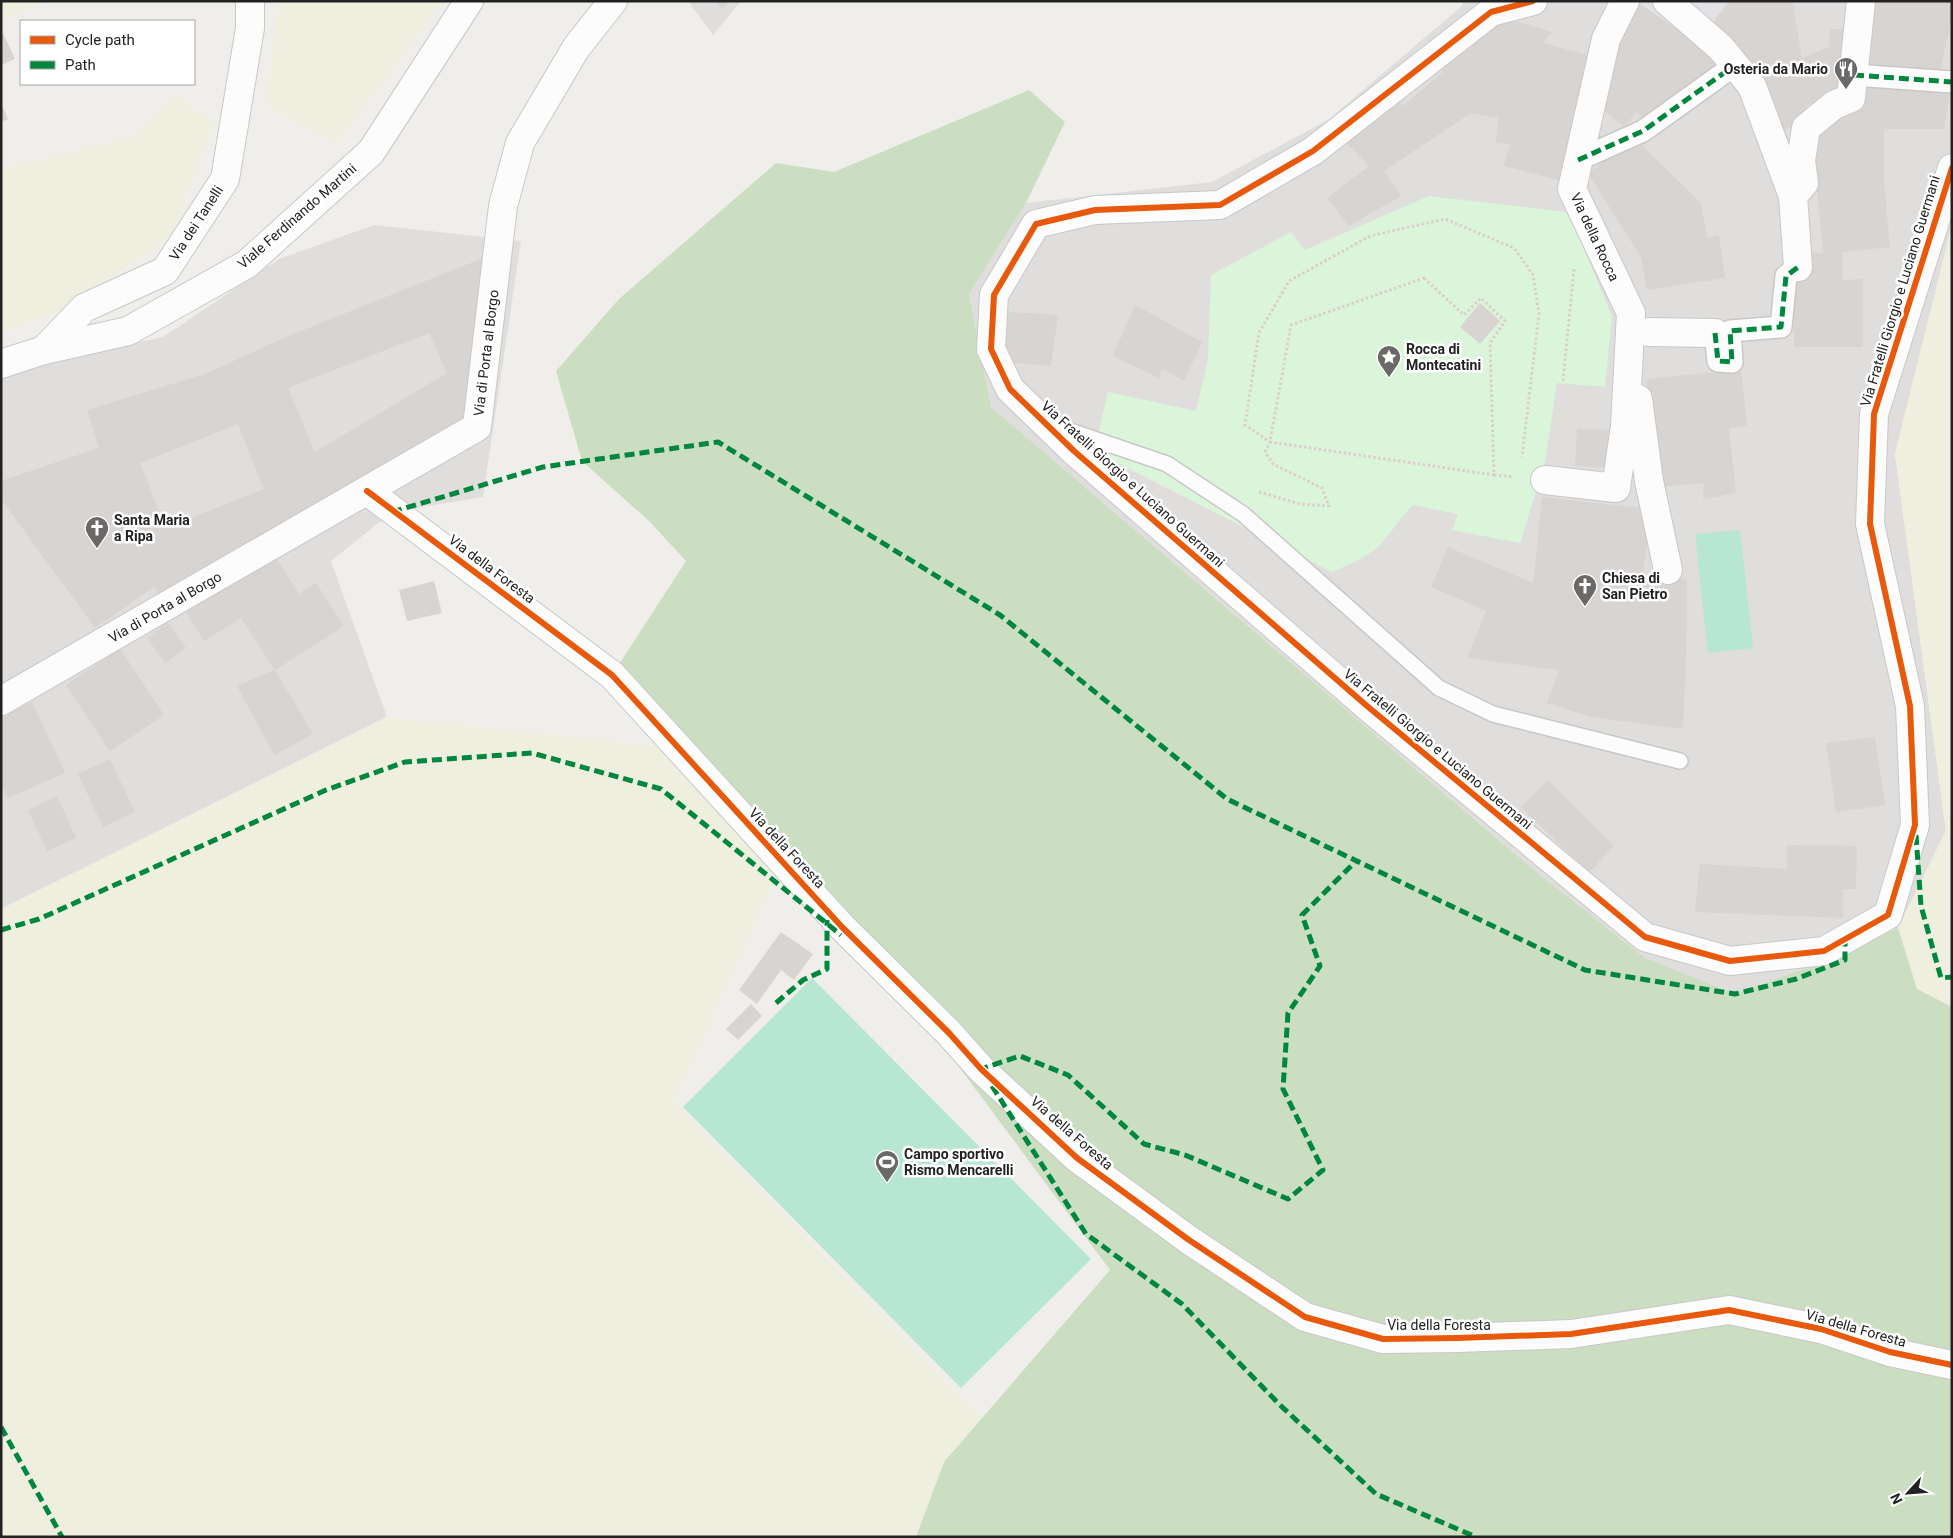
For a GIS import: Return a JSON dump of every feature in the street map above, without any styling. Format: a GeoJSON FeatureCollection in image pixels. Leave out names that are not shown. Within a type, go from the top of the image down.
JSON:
{"type":"FeatureCollection","features":[{"type":"Feature","properties":{"kind":"street","name":"Via dei Tanelli"},"geometry":{"type":"LineString","coordinates":[[44,350],[84,308],[165,271],[225,179],[250,28],[250,1]]}},
{"type":"Feature","properties":{"kind":"street","name":"Viale Ferdinando Martini"},"geometry":{"type":"LineString","coordinates":[[1,364],[44,350],[128,331],[247,264],[370,152],[469,1]]}},
{"type":"Feature","properties":{"kind":"street","name":"Via di Porta al Borgo"},"geometry":{"type":"LineString","coordinates":[[1,701],[477,427],[503,206],[520,143],[576,48],[613,1]]}},
{"type":"Feature","properties":{"kind":"street","name":"Via Fratelli Giorgio e Luciano Guermani"},"geometry":{"type":"LineString","coordinates":[[1533,1],[1491,12],[1313,151],[1220,205],[1095,210],[1036,224],[994,295],[991,349],[1010,389],[1044,422],[1367,706],[1645,937],[1730,961],[1824,951],[1888,915],[1915,825],[1910,706],[1870,524],[1874,414],[1952,168]]}},
{"type":"Feature","properties":{"kind":"street","name":"Via della Rocca"},"geometry":{"type":"LineString","coordinates":[[1532,479],[1616,488],[1625,426],[1631,313],[1572,188],[1606,39],[1625,1]]}},
{"type":"Feature","properties":{"kind":"street"},"geometry":{"type":"LineString","coordinates":[[1648,332],[1715,332],[1718,361],[1732,362],[1730,331],[1781,327],[1786,276],[1798,268],[1793,196],[1752,86],[1702,30],[1667,1]]}},
{"type":"Feature","properties":{"kind":"street"},"geometry":{"type":"LineString","coordinates":[[1793,196],[1804,183],[1802,161],[1806,128],[1834,105],[1852,98],[1861,1]]}},
{"type":"Feature","properties":{"kind":"street"},"geometry":{"type":"LineString","coordinates":[[1578,160],[1643,131],[1735,65]]}},
{"type":"Feature","properties":{"kind":"street"},"geometry":{"type":"LineString","coordinates":[[1854,76],[1952,82]]}},
{"type":"Feature","properties":{"kind":"street"},"geometry":{"type":"LineString","coordinates":[[1621,293],[1634,290],[1641,301],[1648,332],[1635,378],[1649,481],[1668,570]]}},
{"type":"Feature","properties":{"kind":"street","name":"Via della Foresta"},"geometry":{"type":"LineString","coordinates":[[366,492],[612,675],[842,927],[949,1032],[981,1068],[1077,1158],[1189,1240],[1305,1317],[1383,1339],[1458,1338],[1571,1334],[1729,1310],[1821,1329],[1890,1352],[1952,1365]]}},
{"type":"Feature","properties":{"kind":"lane"},"geometry":{"type":"LineString","coordinates":[[1044,422],[1167,464],[1243,514],[1440,688],[1493,714],[1680,761]]}},
{"type":"Feature","properties":{"kind":"path"},"geometry":{"type":"LineString","coordinates":[[1522,459],[1538,314],[1533,275],[1514,248],[1445,219],[1370,236],[1289,280],[1259,334],[1245,425],[1270,442],[1532,479]]}},
{"type":"Feature","properties":{"kind":"path"},"geometry":{"type":"LineString","coordinates":[[1563,381],[1574,262]]}},
{"type":"Feature","properties":{"kind":"path"},"geometry":{"type":"LineString","coordinates":[[1252,490],[1300,504],[1329,506],[1322,488],[1273,464],[1265,452],[1270,442],[1291,325],[1424,278],[1464,315],[1481,298],[1505,321],[1490,343],[1494,475]]}},
{"type":"Feature","properties":{"kind":"shaded area"},"geometry":{"type":"Polygon","coordinates":[[[688,1],[741,1],[713,35],[688,1]]]}},
{"type":"Feature","properties":{"kind":"shaded area"},"geometry":{"type":"Polygon","coordinates":[[[1462,1],[1952,1],[1952,225],[1895,454],[1946,831],[1898,928],[1814,965],[1735,994],[1645,958],[1530,867],[991,407],[969,294],[1026,203],[1212,182],[1328,120],[1463,5],[1462,1]]]}},
{"type":"Feature","properties":{"kind":"shaded area"},"geometry":{"type":"Polygon","coordinates":[[[1636,1],[1729,1],[1713,23],[1691,39],[1636,1]]]}},
{"type":"Feature","properties":{"kind":"shaded area"},"geometry":{"type":"Polygon","coordinates":[[[374,225],[521,241],[483,497],[392,512],[331,561],[387,717],[1,909],[1,376],[22,367],[163,337],[279,259],[374,225]]]}},
{"type":"Feature","properties":{"kind":"green space"},"geometry":{"type":"Polygon","coordinates":[[[1,1],[46,1],[1,19],[1,1]]]}},
{"type":"Feature","properties":{"kind":"green space"},"geometry":{"type":"Polygon","coordinates":[[[279,1],[443,1],[337,142],[266,105],[279,1]]]}},
{"type":"Feature","properties":{"kind":"green space"},"geometry":{"type":"Polygon","coordinates":[[[1029,90],[1065,122],[1026,203],[969,294],[991,407],[1530,867],[1645,958],[1735,994],[1814,965],[1898,928],[1917,989],[1952,1007],[1952,1537],[916,1537],[944,1462],[1110,1270],[890,974],[612,675],[686,561],[649,521],[582,461],[556,371],[619,299],[776,163],[834,172],[1029,90]]]}},
{"type":"Feature","properties":{"kind":"green space"},"geometry":{"type":"Polygon","coordinates":[[[176,94],[213,124],[172,234],[73,306],[1,332],[1,169],[136,136],[176,94]]]}},
{"type":"Feature","properties":{"kind":"green space"},"geometry":{"type":"Polygon","coordinates":[[[1429,196],[1566,212],[1577,232],[1612,316],[1605,387],[1557,383],[1545,462],[1520,543],[1452,530],[1458,514],[1413,505],[1374,550],[1332,572],[1094,451],[1108,392],[1196,411],[1208,359],[1211,275],[1291,232],[1305,250],[1429,196]]]}},
{"type":"Feature","properties":{"kind":"green space"},"geometry":{"type":"Polygon","coordinates":[[[1952,225],[1952,1007],[1917,989],[1898,928],[1946,831],[1895,454],[1952,225]]]}},
{"type":"Feature","properties":{"kind":"green space"},"geometry":{"type":"Polygon","coordinates":[[[1740,530],[1753,648],[1708,653],[1695,534],[1740,530]]]}},
{"type":"Feature","properties":{"kind":"green space"},"geometry":{"type":"Polygon","coordinates":[[[387,717],[677,748],[777,874],[673,1102],[981,1418],[944,1462],[916,1537],[1,1537],[1,909],[387,717]]]}},
{"type":"Feature","properties":{"kind":"green space","name":"Campo sportivo Rismo Mencarelli"},"geometry":{"type":"Polygon","coordinates":[[[812,978],[1091,1259],[961,1388],[683,1107],[812,978]]]}},
{"type":"Feature","properties":{"kind":"building"},"geometry":{"type":"Polygon","coordinates":[[[716,1],[730,1],[722,9],[716,1]]]}},
{"type":"Feature","properties":{"kind":"building"},"geometry":{"type":"Polygon","coordinates":[[[1729,1],[1792,1],[1802,58],[1829,47],[1830,29],[1851,29],[1844,94],[1807,105],[1808,117],[1781,132],[1757,80],[1713,23],[1729,1]]]}},
{"type":"Feature","properties":{"kind":"building"},"geometry":{"type":"Polygon","coordinates":[[[1868,1],[1952,1],[1952,18],[1939,75],[1861,71],[1868,1]]]}},
{"type":"Feature","properties":{"kind":"building"},"geometry":{"type":"Polygon","coordinates":[[[1640,4],[1691,39],[1717,63],[1649,124],[1637,112],[1624,126],[1599,107],[1608,59],[1640,4]]]}},
{"type":"Feature","properties":{"kind":"building"},"geometry":{"type":"Polygon","coordinates":[[[1497,16],[1552,32],[1543,43],[1596,57],[1566,182],[1504,166],[1510,144],[1496,143],[1498,118],[1471,113],[1384,171],[1401,196],[1349,226],[1327,198],[1369,166],[1341,138],[1391,96],[1403,106],[1443,72],[1436,63],[1497,16]]]}},
{"type":"Feature","properties":{"kind":"building"},"geometry":{"type":"Polygon","coordinates":[[[3,33],[15,59],[1,65],[1,34],[3,33]]]}},
{"type":"Feature","properties":{"kind":"building"},"geometry":{"type":"Polygon","coordinates":[[[1860,82],[1952,83],[1944,129],[1884,129],[1884,181],[1890,247],[1842,252],[1843,280],[1863,279],[1863,347],[1794,347],[1794,278],[1805,280],[1805,252],[1823,253],[1817,187],[1809,147],[1860,82]]]}},
{"type":"Feature","properties":{"kind":"building"},"geometry":{"type":"Polygon","coordinates":[[[1,103],[8,119],[1,122],[1,103]]]}},
{"type":"Feature","properties":{"kind":"building"},"geometry":{"type":"Polygon","coordinates":[[[1635,139],[1701,203],[1707,238],[1719,235],[1725,278],[1647,290],[1641,257],[1588,173],[1635,139]]]}},
{"type":"Feature","properties":{"kind":"building"},"geometry":{"type":"Polygon","coordinates":[[[488,256],[475,416],[162,600],[154,587],[95,628],[1,499],[1,481],[99,448],[87,410],[205,374],[286,337],[488,256]],[[429,333],[288,388],[315,452],[447,373],[429,333]],[[238,424],[140,463],[166,528],[264,489],[238,424]]]}},
{"type":"Feature","properties":{"kind":"building"},"geometry":{"type":"Polygon","coordinates":[[[1480,303],[1500,321],[1480,344],[1460,327],[1480,303]]]}},
{"type":"Feature","properties":{"kind":"building"},"geometry":{"type":"Polygon","coordinates":[[[1135,305],[1202,342],[1184,381],[1162,368],[1159,378],[1113,356],[1135,305]]]}},
{"type":"Feature","properties":{"kind":"building"},"geometry":{"type":"Polygon","coordinates":[[[1005,312],[1058,315],[1051,366],[1007,362],[1005,312]]]}},
{"type":"Feature","properties":{"kind":"building"},"geometry":{"type":"Polygon","coordinates":[[[1741,370],[1747,425],[1729,429],[1736,493],[1703,499],[1704,483],[1657,487],[1659,452],[1646,379],[1741,370]]]}},
{"type":"Feature","properties":{"kind":"building"},"geometry":{"type":"Polygon","coordinates":[[[1577,429],[1611,430],[1609,468],[1575,466],[1577,429]]]}},
{"type":"Feature","properties":{"kind":"building"},"geometry":{"type":"Polygon","coordinates":[[[1542,497],[1651,509],[1642,582],[1687,579],[1683,729],[1591,717],[1547,703],[1559,670],[1467,658],[1486,611],[1431,587],[1448,547],[1533,583],[1542,497]]]}},
{"type":"Feature","properties":{"kind":"building"},"geometry":{"type":"Polygon","coordinates":[[[275,556],[299,594],[316,583],[344,626],[275,670],[241,618],[204,641],[186,612],[275,556]]]}},
{"type":"Feature","properties":{"kind":"building"},"geometry":{"type":"Polygon","coordinates":[[[434,581],[442,613],[407,621],[399,590],[434,581]]]}},
{"type":"Feature","properties":{"kind":"building"},"geometry":{"type":"Polygon","coordinates":[[[168,623],[186,648],[165,663],[147,638],[168,623]]]}},
{"type":"Feature","properties":{"kind":"building"},"geometry":{"type":"Polygon","coordinates":[[[120,649],[164,715],[110,751],[66,685],[120,649]]]}},
{"type":"Feature","properties":{"kind":"building"},"geometry":{"type":"Polygon","coordinates":[[[275,670],[313,734],[274,755],[237,686],[275,670]]]}},
{"type":"Feature","properties":{"kind":"building"},"geometry":{"type":"Polygon","coordinates":[[[32,702],[65,773],[8,798],[3,788],[1,789],[1,716],[32,702]]]}},
{"type":"Feature","properties":{"kind":"building"},"geometry":{"type":"Polygon","coordinates":[[[1875,737],[1885,805],[1836,812],[1826,743],[1875,737]]]}},
{"type":"Feature","properties":{"kind":"building"},"geometry":{"type":"Polygon","coordinates":[[[110,759],[135,812],[103,827],[78,774],[110,759]]]}},
{"type":"Feature","properties":{"kind":"building"},"geometry":{"type":"Polygon","coordinates":[[[1548,780],[1614,846],[1589,873],[1521,807],[1548,780]]]}},
{"type":"Feature","properties":{"kind":"building"},"geometry":{"type":"Polygon","coordinates":[[[57,796],[76,838],[47,851],[28,810],[57,796]]]}},
{"type":"Feature","properties":{"kind":"building"},"geometry":{"type":"Polygon","coordinates":[[[1787,845],[1857,846],[1856,889],[1843,889],[1843,918],[1695,912],[1700,864],[1787,869],[1787,845]]]}},
{"type":"Feature","properties":{"kind":"building"},"geometry":{"type":"Polygon","coordinates":[[[781,932],[813,954],[794,980],[781,970],[757,1004],[739,990],[781,932]]]}},
{"type":"Feature","properties":{"kind":"building"},"geometry":{"type":"Polygon","coordinates":[[[751,1004],[762,1016],[738,1040],[726,1029],[751,1004]]]}},
{"type":"Feature","properties":{"kind":"marked path"},"geometry":{"type":"LineString","coordinates":[[1578,160],[1643,131],[1735,65]]}},
{"type":"Feature","properties":{"kind":"marked path"},"geometry":{"type":"LineString","coordinates":[[1854,75],[1952,82]]}},
{"type":"Feature","properties":{"kind":"marked path"},"geometry":{"type":"LineString","coordinates":[[1715,333],[1718,361],[1732,362],[1730,331],[1781,327],[1786,276],[1798,267]]}},
{"type":"Feature","properties":{"kind":"marked path"},"geometry":{"type":"LineString","coordinates":[[392,512],[543,467],[718,442],[1000,615],[1227,799],[1585,970],[1735,994],[1796,979],[1845,960],[1845,939]]}},
{"type":"Feature","properties":{"kind":"marked path"},"geometry":{"type":"LineString","coordinates":[[1,930],[39,919],[326,790],[405,762],[532,753],[661,789],[841,935]]}},
{"type":"Feature","properties":{"kind":"marked path"},"geometry":{"type":"LineString","coordinates":[[1916,835],[1921,906],[1941,978],[1952,977]]}},
{"type":"Feature","properties":{"kind":"marked path"},"geometry":{"type":"LineString","coordinates":[[983,1071],[981,1069],[1020,1056],[1068,1075],[1144,1144],[1185,1155],[1288,1199],[1323,1170],[1283,1089],[1288,1013],[1320,966],[1302,915],[1355,862]]}},
{"type":"Feature","properties":{"kind":"marked path"},"geometry":{"type":"LineString","coordinates":[[776,1003],[803,980],[827,969],[827,920]]}},
{"type":"Feature","properties":{"kind":"marked path"},"geometry":{"type":"LineString","coordinates":[[992,1086],[1086,1234],[1182,1304],[1280,1405],[1376,1494],[1476,1537]]}},
{"type":"Feature","properties":{"kind":"marked path"},"geometry":{"type":"LineString","coordinates":[[1,1427],[62,1537]]}},
{"type":"Feature","properties":{"kind":"cycle path"},"geometry":{"type":"LineString","coordinates":[[1533,1],[1491,12],[1313,151],[1220,205],[1095,210],[1036,224],[994,295],[991,349],[1010,389],[1074,451],[1367,706],[1645,937],[1730,961],[1824,951],[1888,915],[1915,825],[1910,706],[1870,524],[1874,414],[1952,168]]}},
{"type":"Feature","properties":{"kind":"cycle path"},"geometry":{"type":"LineString","coordinates":[[367,491],[612,675],[842,927],[949,1033],[981,1069],[1077,1158],[1189,1240],[1305,1317],[1383,1339],[1458,1338],[1571,1334],[1729,1310],[1821,1329],[1890,1352],[1952,1365]]}},
{"type":"Feature","properties":{"kind":"place","name":"Osteria da Mario"},"geometry":{"type":"Point","coordinates":[1846,90]}},
{"type":"Feature","properties":{"kind":"place","name":"Rocca di Montecatini"},"geometry":{"type":"Point","coordinates":[1389,378]}},
{"type":"Feature","properties":{"kind":"place","name":"Santa Maria a Ripa"},"geometry":{"type":"Point","coordinates":[97,549]}},
{"type":"Feature","properties":{"kind":"place","name":"Chiesa di San Pietro"},"geometry":{"type":"Point","coordinates":[1585,607]}},
{"type":"Feature","properties":{"kind":"place","name":"Campo sportivo Rismo Mencarelli"},"geometry":{"type":"Point","coordinates":[887,1183]}}]}
